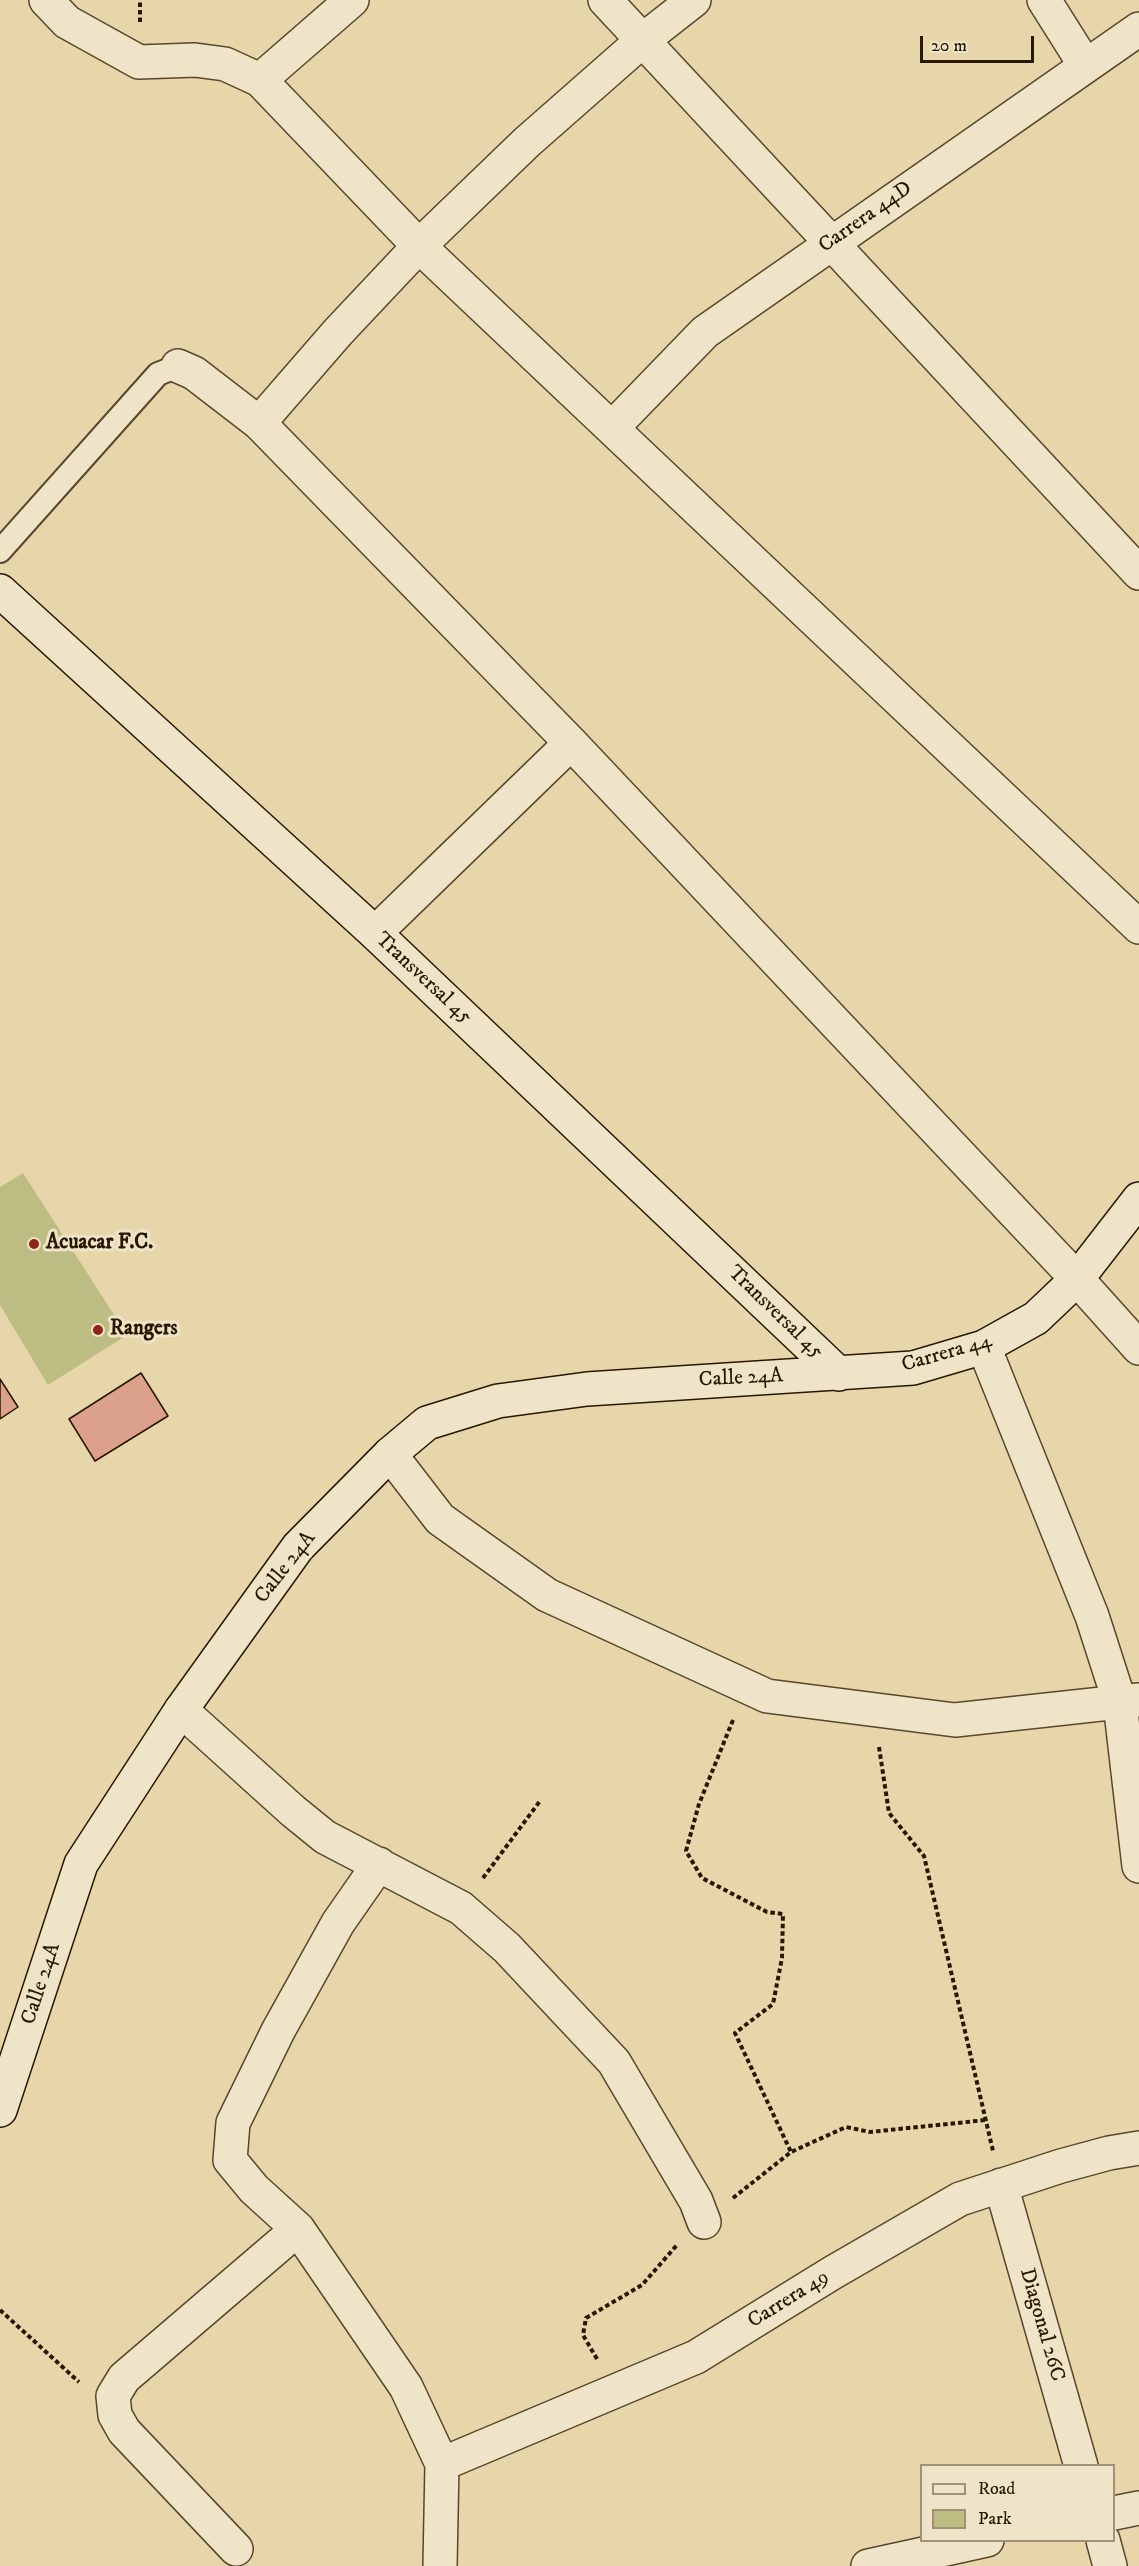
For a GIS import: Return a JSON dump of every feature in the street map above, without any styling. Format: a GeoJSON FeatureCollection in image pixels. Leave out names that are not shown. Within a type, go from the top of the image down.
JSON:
{"type":"FeatureCollection","features":[{"type":"Feature","properties":{"kind":"street"},"geometry":{"type":"LineString","coordinates":[[46,0],[67,22],[139,62],[195,60],[225,64],[260,80],[419,246],[1139,927]]}},
{"type":"Feature","properties":{"kind":"street"},"geometry":{"type":"LineString","coordinates":[[260,80],[352,0]]}},
{"type":"Feature","properties":{"kind":"street"},"geometry":{"type":"LineString","coordinates":[[605,0],[1139,573]]}},
{"type":"Feature","properties":{"kind":"street"},"geometry":{"type":"LineString","coordinates":[[259,423],[338,332],[419,246],[527,142],[643,40],[694,0]]}},
{"type":"Feature","properties":{"kind":"street"},"geometry":{"type":"LineString","coordinates":[[1044,0],[1085,65]]}},
{"type":"Feature","properties":{"kind":"street","name":"Carrera 44D"},"geometry":{"type":"LineString","coordinates":[[612,428],[705,332],[1139,29]]}},
{"type":"Feature","properties":{"kind":"street"},"geometry":{"type":"LineString","coordinates":[[178,366],[194,373],[259,423],[571,743],[1077,1279],[1139,1348]]}},
{"type":"Feature","properties":{"kind":"street","name":"Transversal 45"},"geometry":{"type":"LineString","coordinates":[[0,591],[375,933],[839,1374]]}},
{"type":"Feature","properties":{"kind":"street"},"geometry":{"type":"LineString","coordinates":[[375,933],[571,743]]}},
{"type":"Feature","properties":{"kind":"street","name":"Carrera 44"},"geometry":{"type":"LineString","coordinates":[[839,1374],[913,1368],[984,1347],[1036,1318],[1077,1279],[1139,1199]]}},
{"type":"Feature","properties":{"kind":"street"},"geometry":{"type":"LineString","coordinates":[[984,1347],[1092,1616],[1129,1701],[1139,1866]]}},
{"type":"Feature","properties":{"kind":"street","name":"Calle 24A"},"geometry":{"type":"LineString","coordinates":[[0,2110],[81,1864],[181,1710],[298,1546],[390,1454],[427,1423],[498,1401],[587,1389],[839,1374]]}},
{"type":"Feature","properties":{"kind":"street"},"geometry":{"type":"LineString","coordinates":[[390,1454],[440,1519],[547,1595],[766,1696],[954,1719],[1129,1701]]}},
{"type":"Feature","properties":{"kind":"street"},"geometry":{"type":"LineString","coordinates":[[181,1710],[293,1812],[325,1837],[461,1908],[507,1948],[614,2062],[696,2201],[704,2222]]}},
{"type":"Feature","properties":{"kind":"street"},"geometry":{"type":"LineString","coordinates":[[379,1864],[333,1932],[278,2031],[233,2123],[230,2160],[254,2189],[298,2229],[406,2387],[442,2464],[440,2566]]}},
{"type":"Feature","properties":{"kind":"street","name":"Carrera 49"},"geometry":{"type":"LineString","coordinates":[[442,2464],[696,2358],[832,2273],[960,2199],[1109,2153],[1139,2148]]}},
{"type":"Feature","properties":{"kind":"street","name":"Diagonal 26C"},"geometry":{"type":"LineString","coordinates":[[1001,2185],[1080,2464]]}},
{"type":"Feature","properties":{"kind":"street"},"geometry":{"type":"LineString","coordinates":[[236,2549],[124,2431],[114,2415],[112,2396],[124,2378],[298,2229]]}},
{"type":"Feature","properties":{"kind":"street"},"geometry":{"type":"LineString","coordinates":[[1115,2513],[1139,2508]]}},
{"type":"Feature","properties":{"kind":"street"},"geometry":{"type":"LineString","coordinates":[[868,2566],[982,2542]]}},
{"type":"Feature","properties":{"kind":"street"},"geometry":{"type":"LineString","coordinates":[[1103,2542],[1110,2566]]}},
{"type":"Feature","properties":{"kind":"lane"},"geometry":{"type":"LineString","coordinates":[[0,551],[158,374],[178,366]]}},
{"type":"Feature","properties":{"kind":"path"},"geometry":{"type":"LineString","coordinates":[[746,1686],[699,1804],[686,1851],[702,1878],[767,1912],[783,1914],[782,1958],[773,2004],[735,2033],[791,2152]]}},
{"type":"Feature","properties":{"kind":"path"},"geometry":{"type":"LineString","coordinates":[[880,1710],[879,1746],[889,1814],[924,1856],[1001,2185]]}},
{"type":"Feature","properties":{"kind":"path"},"geometry":{"type":"LineString","coordinates":[[461,1908],[540,1801]]}},
{"type":"Feature","properties":{"kind":"path"},"geometry":{"type":"LineString","coordinates":[[616,2390],[583,2335],[586,2318],[642,2285],[672,2250],[791,2152],[846,2127],[870,2132],[986,2120]]}},
{"type":"Feature","properties":{"kind":"path"},"geometry":{"type":"LineString","coordinates":[[0,2310],[114,2415]]}},
{"type":"Feature","properties":{"kind":"green space","name":"Acuacar F.C."},"geometry":{"type":"Polygon","coordinates":[[[23,1173],[127,1335],[48,1385],[0,1305],[0,1187],[23,1173]]]}},
{"type":"Feature","properties":{"kind":"building"},"geometry":{"type":"Polygon","coordinates":[[[141,1373],[168,1416],[95,1461],[69,1419],[141,1373]]]}},
{"type":"Feature","properties":{"kind":"building"},"geometry":{"type":"Polygon","coordinates":[[[0,1379],[18,1407],[0,1419],[0,1379]]]}},
{"type":"Feature","properties":{"kind":"place","name":"Acuacar F.C."},"geometry":{"type":"Point","coordinates":[34,1244]}},
{"type":"Feature","properties":{"kind":"place","name":"Rangers"},"geometry":{"type":"Point","coordinates":[98,1330]}}]}
